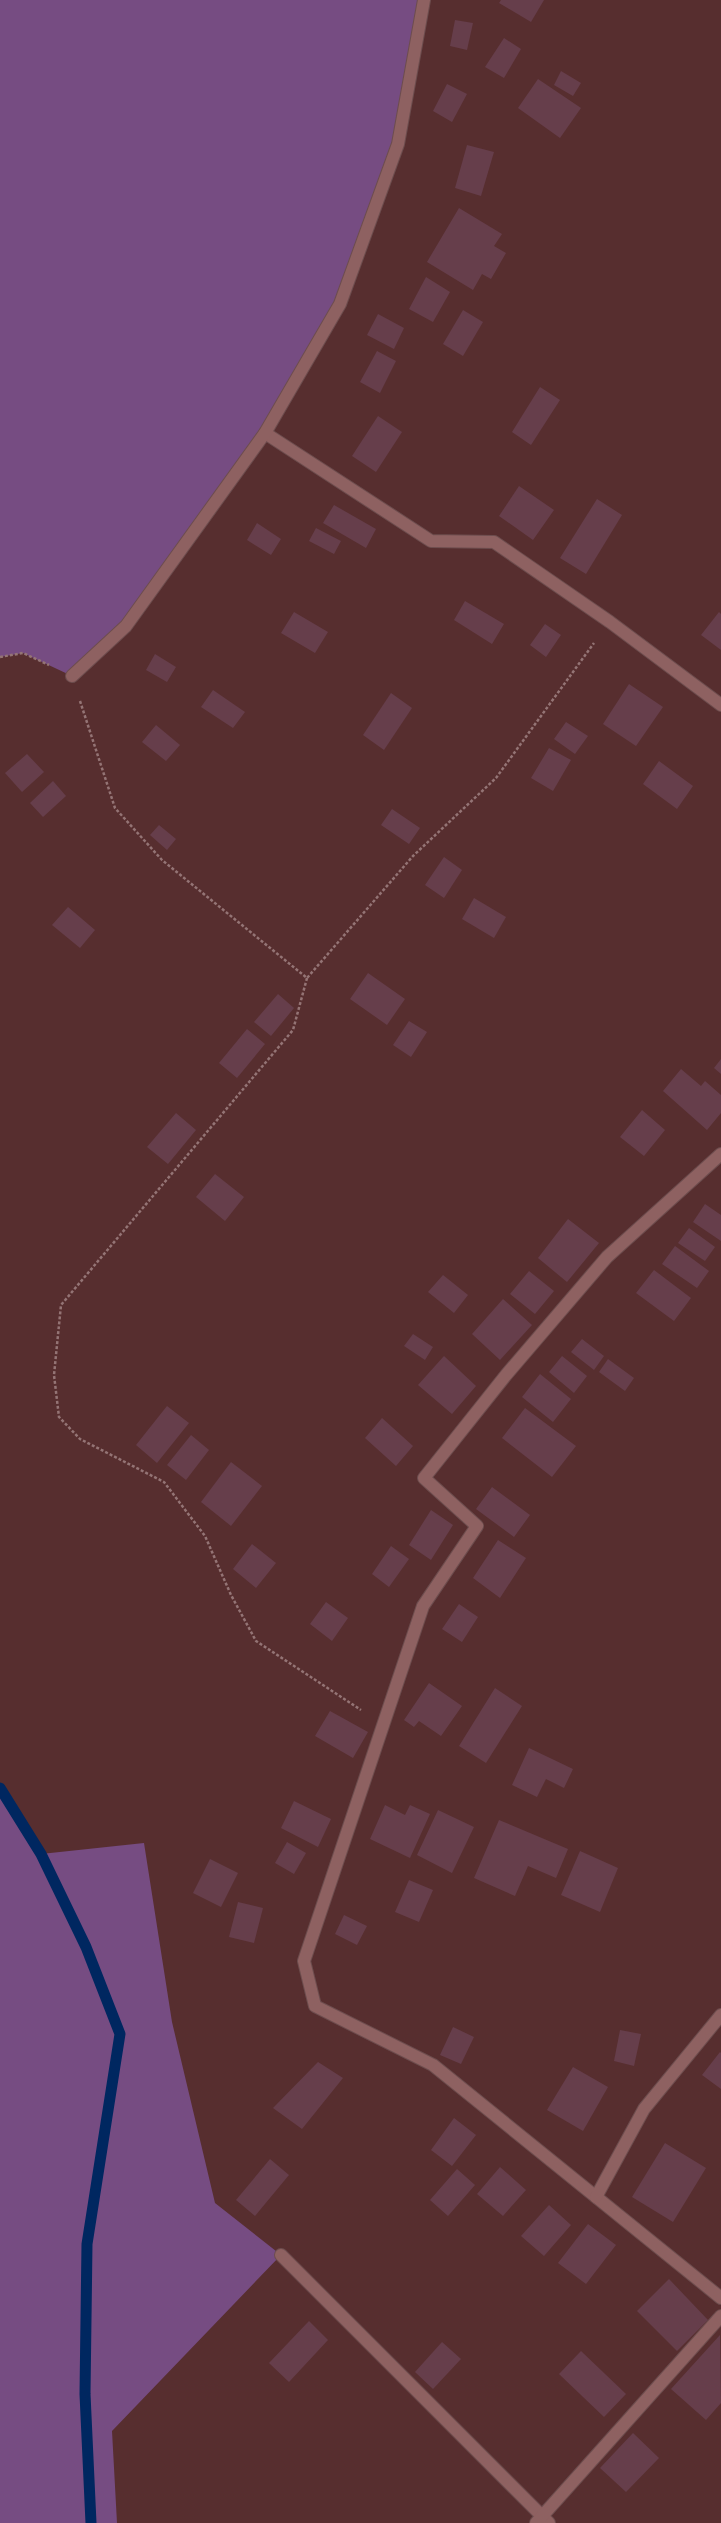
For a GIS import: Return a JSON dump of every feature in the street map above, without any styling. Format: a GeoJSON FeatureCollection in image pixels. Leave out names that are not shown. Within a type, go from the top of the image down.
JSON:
{"type":"FeatureCollection","features":[{"type":"Feature","properties":{"kind":"street"},"geometry":{"type":"LineString","coordinates":[[72,676],[126,626],[265,433],[343,297],[398,144],[424,0]]}},
{"type":"Feature","properties":{"kind":"street"},"geometry":{"type":"LineString","coordinates":[[265,433],[431,541],[494,542],[610,622],[721,706]]}},
{"type":"Feature","properties":{"kind":"street"},"geometry":{"type":"LineString","coordinates":[[721,1154],[607,1257],[506,1375],[424,1478],[477,1526],[423,1606],[304,1961],[315,2006],[367,2030],[433,2065],[721,2298]]}},
{"type":"Feature","properties":{"kind":"street"},"geometry":{"type":"LineString","coordinates":[[596,2197],[644,2109],[721,2014]]}},
{"type":"Feature","properties":{"kind":"street"},"geometry":{"type":"LineString","coordinates":[[281,2255],[543,2521],[721,2316]]}},
{"type":"Feature","properties":{"kind":"path"},"geometry":{"type":"LineString","coordinates":[[384,1725],[256,1641],[231,1595],[206,1536],[164,1482],[80,1439],[59,1417],[54,1375],[61,1305],[292,1030],[307,978],[413,856],[496,778],[610,622]]}},
{"type":"Feature","properties":{"kind":"path"},"geometry":{"type":"LineString","coordinates":[[0,657],[23,653],[72,676],[115,808],[162,860],[307,978]]}},
{"type":"Feature","properties":{"kind":"shaded area"},"geometry":{"type":"Polygon","coordinates":[[[0,0],[424,0],[398,144],[340,304],[265,433],[127,626],[72,676],[23,653],[0,657],[0,0]]]}},
{"type":"Feature","properties":{"kind":"shaded area"},"geometry":{"type":"Polygon","coordinates":[[[0,1788],[41,1854],[144,1843],[172,2022],[215,2203],[281,2255],[112,2431],[117,2523],[0,2523],[0,1788]]]}},
{"type":"Feature","properties":{"kind":"building"},"geometry":{"type":"Polygon","coordinates":[[[501,0],[544,0],[531,22],[499,3],[501,0]]]}},
{"type":"Feature","properties":{"kind":"building"},"geometry":{"type":"Polygon","coordinates":[[[455,20],[473,23],[467,50],[450,46],[455,20]]]}},
{"type":"Feature","properties":{"kind":"building"},"geometry":{"type":"Polygon","coordinates":[[[504,38],[521,49],[504,78],[485,67],[504,38]]]}},
{"type":"Feature","properties":{"kind":"building"},"geometry":{"type":"Polygon","coordinates":[[[561,71],[581,83],[573,96],[554,85],[561,71]]]}},
{"type":"Feature","properties":{"kind":"building"},"geometry":{"type":"Polygon","coordinates":[[[538,79],[581,108],[560,138],[518,108],[538,79]]]}},
{"type":"Feature","properties":{"kind":"building"},"geometry":{"type":"Polygon","coordinates":[[[447,84],[467,94],[452,122],[433,111],[447,84]]]}},
{"type":"Feature","properties":{"kind":"building"},"geometry":{"type":"Polygon","coordinates":[[[467,145],[494,152],[481,196],[455,188],[467,145]]]}},
{"type":"Feature","properties":{"kind":"building"},"geometry":{"type":"Polygon","coordinates":[[[459,208],[502,234],[494,246],[506,253],[491,279],[482,274],[473,290],[427,262],[459,208]]]}},
{"type":"Feature","properties":{"kind":"building"},"geometry":{"type":"Polygon","coordinates":[[[426,277],[450,292],[433,322],[409,309],[426,277]]]}},
{"type":"Feature","properties":{"kind":"building"},"geometry":{"type":"Polygon","coordinates":[[[463,310],[483,322],[463,356],[443,344],[463,310]]]}},
{"type":"Feature","properties":{"kind":"building"},"geometry":{"type":"Polygon","coordinates":[[[378,314],[404,328],[394,349],[367,335],[378,314]]]}},
{"type":"Feature","properties":{"kind":"building"},"geometry":{"type":"Polygon","coordinates":[[[377,351],[396,361],[380,393],[360,382],[377,351]]]}},
{"type":"Feature","properties":{"kind":"building"},"geometry":{"type":"Polygon","coordinates":[[[540,387],[560,400],[531,445],[512,432],[540,387]]]}},
{"type":"Feature","properties":{"kind":"building"},"geometry":{"type":"Polygon","coordinates":[[[378,416],[402,432],[376,472],[352,456],[378,416]]]}},
{"type":"Feature","properties":{"kind":"building"},"geometry":{"type":"Polygon","coordinates":[[[519,486],[554,510],[533,540],[499,516],[519,486]]]}},
{"type":"Feature","properties":{"kind":"building"},"geometry":{"type":"Polygon","coordinates":[[[597,499],[622,515],[586,574],[560,558],[597,499]]]}},
{"type":"Feature","properties":{"kind":"building"},"geometry":{"type":"Polygon","coordinates":[[[334,505],[376,529],[366,548],[323,523],[334,505]]]}},
{"type":"Feature","properties":{"kind":"building"},"geometry":{"type":"Polygon","coordinates":[[[257,523],[281,539],[271,555],[247,540],[257,523]]]}},
{"type":"Feature","properties":{"kind":"building"},"geometry":{"type":"Polygon","coordinates":[[[316,528],[341,541],[334,554],[309,541],[316,528]]]}},
{"type":"Feature","properties":{"kind":"building"},"geometry":{"type":"Polygon","coordinates":[[[465,601],[504,624],[492,644],[454,620],[465,601]]]}},
{"type":"Feature","properties":{"kind":"building"},"geometry":{"type":"Polygon","coordinates":[[[294,612],[328,632],[315,653],[281,633],[294,612]]]}},
{"type":"Feature","properties":{"kind":"building"},"geometry":{"type":"Polygon","coordinates":[[[719,612],[721,614],[721,650],[701,635],[719,612]]]}},
{"type":"Feature","properties":{"kind":"building"},"geometry":{"type":"Polygon","coordinates":[[[545,624],[561,635],[546,657],[530,645],[545,624]]]}},
{"type":"Feature","properties":{"kind":"building"},"geometry":{"type":"Polygon","coordinates":[[[155,654],[176,667],[167,682],[146,670],[155,654]]]}},
{"type":"Feature","properties":{"kind":"building"},"geometry":{"type":"Polygon","coordinates":[[[629,684],[663,707],[636,746],[603,724],[629,684]]]}},
{"type":"Feature","properties":{"kind":"building"},"geometry":{"type":"Polygon","coordinates":[[[213,690],[245,712],[233,728],[201,707],[213,690]]]}},
{"type":"Feature","properties":{"kind":"building"},"geometry":{"type":"Polygon","coordinates":[[[391,693],[412,708],[384,750],[363,735],[391,693]]]}},
{"type":"Feature","properties":{"kind":"building"},"geometry":{"type":"Polygon","coordinates":[[[566,722],[588,736],[575,754],[554,739],[566,722]]]}},
{"type":"Feature","properties":{"kind":"building"},"geometry":{"type":"Polygon","coordinates":[[[156,725],[180,745],[166,761],[142,742],[156,725]]]}},
{"type":"Feature","properties":{"kind":"building"},"geometry":{"type":"Polygon","coordinates":[[[549,748],[571,760],[553,791],[531,778],[549,748]]]}},
{"type":"Feature","properties":{"kind":"building"},"geometry":{"type":"Polygon","coordinates":[[[27,754],[44,772],[22,792],[5,773],[27,754]]]}},
{"type":"Feature","properties":{"kind":"building"},"geometry":{"type":"Polygon","coordinates":[[[659,761],[693,786],[677,809],[643,784],[659,761]]]}},
{"type":"Feature","properties":{"kind":"building"},"geometry":{"type":"Polygon","coordinates":[[[53,781],[66,796],[43,817],[30,803],[53,781]]]}},
{"type":"Feature","properties":{"kind":"building"},"geometry":{"type":"Polygon","coordinates":[[[392,809],[420,828],[409,844],[381,825],[392,809]]]}},
{"type":"Feature","properties":{"kind":"building"},"geometry":{"type":"Polygon","coordinates":[[[159,825],[176,839],[167,850],[150,835],[159,825]]]}},
{"type":"Feature","properties":{"kind":"building"},"geometry":{"type":"Polygon","coordinates":[[[444,857],[462,870],[444,898],[425,885],[444,857]]]}},
{"type":"Feature","properties":{"kind":"building"},"geometry":{"type":"Polygon","coordinates":[[[474,898],[506,917],[494,938],[462,919],[474,898]]]}},
{"type":"Feature","properties":{"kind":"building"},"geometry":{"type":"Polygon","coordinates":[[[68,907],[95,930],[80,948],[52,925],[68,907]]]}},
{"type":"Feature","properties":{"kind":"building"},"geometry":{"type":"Polygon","coordinates":[[[368,973],[405,999],[387,1025],[350,999],[368,973]]]}},
{"type":"Feature","properties":{"kind":"building"},"geometry":{"type":"Polygon","coordinates":[[[278,994],[294,1008],[271,1036],[254,1022],[278,994]]]}},
{"type":"Feature","properties":{"kind":"building"},"geometry":{"type":"Polygon","coordinates":[[[409,1021],[427,1032],[411,1057],[393,1045],[409,1021]]]}},
{"type":"Feature","properties":{"kind":"building"},"geometry":{"type":"Polygon","coordinates":[[[247,1029],[265,1044],[237,1078],[219,1063],[247,1029]]]}},
{"type":"Feature","properties":{"kind":"building"},"geometry":{"type":"Polygon","coordinates":[[[721,1059],[721,1074],[714,1068],[721,1059]]]}},
{"type":"Feature","properties":{"kind":"building"},"geometry":{"type":"Polygon","coordinates":[[[681,1069],[701,1086],[705,1081],[721,1095],[721,1113],[707,1130],[663,1091],[681,1069]]]}},
{"type":"Feature","properties":{"kind":"building"},"geometry":{"type":"Polygon","coordinates":[[[642,1110],[665,1130],[644,1156],[620,1137],[642,1110]]]}},
{"type":"Feature","properties":{"kind":"building"},"geometry":{"type":"Polygon","coordinates":[[[176,1113],[196,1130],[168,1164],[147,1147],[176,1113]]]}},
{"type":"Feature","properties":{"kind":"building"},"geometry":{"type":"Polygon","coordinates":[[[215,1174],[244,1197],[225,1221],[196,1197],[215,1174]]]}},
{"type":"Feature","properties":{"kind":"building"},"geometry":{"type":"Polygon","coordinates":[[[705,1204],[721,1215],[721,1241],[693,1222],[705,1204]]]}},
{"type":"Feature","properties":{"kind":"building"},"geometry":{"type":"Polygon","coordinates":[[[568,1219],[599,1243],[567,1282],[538,1258],[568,1219]]]}},
{"type":"Feature","properties":{"kind":"building"},"geometry":{"type":"Polygon","coordinates":[[[689,1228],[715,1247],[705,1261],[678,1243],[689,1228]]]}},
{"type":"Feature","properties":{"kind":"building"},"geometry":{"type":"Polygon","coordinates":[[[675,1246],[709,1271],[697,1288],[662,1264],[675,1246]]]}},
{"type":"Feature","properties":{"kind":"building"},"geometry":{"type":"Polygon","coordinates":[[[654,1270],[691,1298],[674,1321],[636,1293],[654,1270]]]}},
{"type":"Feature","properties":{"kind":"building"},"geometry":{"type":"Polygon","coordinates":[[[529,1271],[554,1291],[535,1314],[510,1294],[529,1271]]]}},
{"type":"Feature","properties":{"kind":"building"},"geometry":{"type":"Polygon","coordinates":[[[443,1275],[468,1295],[454,1313],[428,1292],[443,1275]]]}},
{"type":"Feature","properties":{"kind":"building"},"geometry":{"type":"Polygon","coordinates":[[[503,1299],[532,1325],[500,1360],[472,1334],[503,1299]]]}},
{"type":"Feature","properties":{"kind":"building"},"geometry":{"type":"Polygon","coordinates":[[[413,1334],[433,1347],[425,1360],[404,1346],[413,1334]]]}},
{"type":"Feature","properties":{"kind":"building"},"geometry":{"type":"Polygon","coordinates":[[[582,1339],[604,1356],[594,1370],[571,1352],[582,1339]]]}},
{"type":"Feature","properties":{"kind":"building"},"geometry":{"type":"Polygon","coordinates":[[[444,1356],[476,1386],[452,1414],[418,1385],[444,1356]]]}},
{"type":"Feature","properties":{"kind":"building"},"geometry":{"type":"Polygon","coordinates":[[[562,1356],[587,1376],[574,1393],[549,1372],[562,1356]]]}},
{"type":"Feature","properties":{"kind":"building"},"geometry":{"type":"Polygon","coordinates":[[[608,1359],[634,1378],[625,1391],[599,1372],[608,1359]]]}},
{"type":"Feature","properties":{"kind":"building"},"geometry":{"type":"Polygon","coordinates":[[[540,1374],[571,1399],[553,1422],[522,1397],[540,1374]]]}},
{"type":"Feature","properties":{"kind":"building"},"geometry":{"type":"Polygon","coordinates":[[[167,1406],[189,1423],[157,1463],[136,1445],[167,1406]]]}},
{"type":"Feature","properties":{"kind":"building"},"geometry":{"type":"Polygon","coordinates":[[[525,1408],[576,1446],[552,1477],[502,1438],[525,1408]]]}},
{"type":"Feature","properties":{"kind":"building"},"geometry":{"type":"Polygon","coordinates":[[[382,1418],[413,1446],[396,1466],[365,1438],[382,1418]]]}},
{"type":"Feature","properties":{"kind":"building"},"geometry":{"type":"Polygon","coordinates":[[[191,1435],[209,1450],[186,1480],[167,1465],[191,1435]]]}},
{"type":"Feature","properties":{"kind":"building"},"geometry":{"type":"Polygon","coordinates":[[[231,1462],[262,1486],[231,1526],[201,1502],[231,1462]]]}},
{"type":"Feature","properties":{"kind":"building"},"geometry":{"type":"Polygon","coordinates":[[[492,1487],[530,1515],[514,1537],[476,1509],[492,1487]]]}},
{"type":"Feature","properties":{"kind":"building"},"geometry":{"type":"Polygon","coordinates":[[[431,1510],[453,1525],[431,1560],[409,1545],[431,1510]]]}},
{"type":"Feature","properties":{"kind":"building"},"geometry":{"type":"Polygon","coordinates":[[[498,1540],[526,1558],[500,1598],[473,1578],[498,1540]]]}},
{"type":"Feature","properties":{"kind":"building"},"geometry":{"type":"Polygon","coordinates":[[[252,1544],[276,1563],[256,1588],[233,1569],[252,1544]]]}},
{"type":"Feature","properties":{"kind":"building"},"geometry":{"type":"Polygon","coordinates":[[[391,1546],[409,1559],[389,1587],[372,1574],[391,1546]]]}},
{"type":"Feature","properties":{"kind":"building"},"geometry":{"type":"Polygon","coordinates":[[[326,1602],[348,1618],[332,1641],[310,1624],[326,1602]]]}},
{"type":"Feature","properties":{"kind":"building"},"geometry":{"type":"Polygon","coordinates":[[[459,1604],[478,1617],[462,1642],[442,1629],[459,1604]]]}},
{"type":"Feature","properties":{"kind":"building"},"geometry":{"type":"Polygon","coordinates":[[[429,1683],[462,1706],[441,1736],[419,1721],[414,1727],[404,1720],[429,1683]]]}},
{"type":"Feature","properties":{"kind":"building"},"geometry":{"type":"Polygon","coordinates":[[[495,1688],[522,1706],[486,1763],[459,1746],[495,1688]]]}},
{"type":"Feature","properties":{"kind":"building"},"geometry":{"type":"Polygon","coordinates":[[[330,1711],[368,1732],[353,1758],[315,1736],[330,1711]]]}},
{"type":"Feature","properties":{"kind":"building"},"geometry":{"type":"Polygon","coordinates":[[[529,1748],[573,1769],[564,1788],[546,1779],[537,1797],[512,1785],[529,1748]]]}},
{"type":"Feature","properties":{"kind":"building"},"geometry":{"type":"Polygon","coordinates":[[[294,1801],[331,1819],[318,1847],[281,1828],[294,1801]]]}},
{"type":"Feature","properties":{"kind":"building"},"geometry":{"type":"Polygon","coordinates":[[[385,1805],[405,1815],[410,1805],[430,1814],[410,1858],[370,1839],[385,1805]]]}},
{"type":"Feature","properties":{"kind":"building"},"geometry":{"type":"Polygon","coordinates":[[[438,1810],[474,1827],[452,1873],[417,1855],[438,1810]]]}},
{"type":"Feature","properties":{"kind":"building"},"geometry":{"type":"Polygon","coordinates":[[[499,1820],[568,1849],[556,1878],[528,1866],[515,1896],[474,1878],[499,1820]]]}},
{"type":"Feature","properties":{"kind":"building"},"geometry":{"type":"Polygon","coordinates":[[[287,1842],[306,1853],[294,1874],[275,1863],[287,1842]]]}},
{"type":"Feature","properties":{"kind":"building"},"geometry":{"type":"Polygon","coordinates":[[[580,1851],[618,1868],[600,1912],[561,1895],[580,1851]]]}},
{"type":"Feature","properties":{"kind":"building"},"geometry":{"type":"Polygon","coordinates":[[[210,1859],[238,1873],[221,1907],[193,1893],[210,1859]]]}},
{"type":"Feature","properties":{"kind":"building"},"geometry":{"type":"Polygon","coordinates":[[[409,1880],[433,1890],[419,1922],[395,1912],[409,1880]]]}},
{"type":"Feature","properties":{"kind":"building"},"geometry":{"type":"Polygon","coordinates":[[[238,1902],[263,1908],[254,1943],[229,1937],[238,1902]]]}},
{"type":"Feature","properties":{"kind":"building"},"geometry":{"type":"Polygon","coordinates":[[[344,1915],[367,1926],[357,1945],[335,1934],[344,1915]]]}},
{"type":"Feature","properties":{"kind":"building"},"geometry":{"type":"Polygon","coordinates":[[[453,2027],[474,2037],[461,2064],[440,2055],[453,2027]]]}},
{"type":"Feature","properties":{"kind":"building"},"geometry":{"type":"Polygon","coordinates":[[[620,2030],[641,2034],[634,2066],[614,2061],[620,2030]]]}},
{"type":"Feature","properties":{"kind":"building"},"geometry":{"type":"Polygon","coordinates":[[[720,2052],[721,2053],[721,2089],[702,2075],[720,2052]]]}},
{"type":"Feature","properties":{"kind":"building"},"geometry":{"type":"Polygon","coordinates":[[[318,2062],[343,2078],[302,2129],[273,2108],[318,2062]]]}},
{"type":"Feature","properties":{"kind":"building"},"geometry":{"type":"Polygon","coordinates":[[[573,2067],[608,2087],[583,2131],[547,2110],[573,2067]]]}},
{"type":"Feature","properties":{"kind":"building"},"geometry":{"type":"Polygon","coordinates":[[[454,2118],[476,2135],[452,2166],[431,2150],[454,2118]]]}},
{"type":"Feature","properties":{"kind":"building"},"geometry":{"type":"Polygon","coordinates":[[[665,2143],[706,2168],[673,2222],[632,2197],[665,2143]]]}},
{"type":"Feature","properties":{"kind":"building"},"geometry":{"type":"Polygon","coordinates":[[[270,2159],[289,2175],[255,2216],[236,2200],[270,2159]]]}},
{"type":"Feature","properties":{"kind":"building"},"geometry":{"type":"Polygon","coordinates":[[[500,2167],[526,2190],[503,2216],[477,2194],[500,2167]]]}},
{"type":"Feature","properties":{"kind":"building"},"geometry":{"type":"Polygon","coordinates":[[[457,2169],[475,2185],[448,2216],[430,2200],[457,2169]]]}},
{"type":"Feature","properties":{"kind":"building"},"geometry":{"type":"Polygon","coordinates":[[[549,2205],[571,2225],[544,2256],[521,2236],[549,2205]]]}},
{"type":"Feature","properties":{"kind":"building"},"geometry":{"type":"Polygon","coordinates":[[[588,2224],[616,2245],[586,2284],[558,2263],[588,2224]]]}},
{"type":"Feature","properties":{"kind":"building"},"geometry":{"type":"Polygon","coordinates":[[[669,2279],[708,2320],[677,2351],[637,2311],[669,2279]]]}},
{"type":"Feature","properties":{"kind":"building"},"geometry":{"type":"Polygon","coordinates":[[[309,2321],[328,2340],[289,2382],[269,2363],[309,2321]]]}},
{"type":"Feature","properties":{"kind":"building"},"geometry":{"type":"Polygon","coordinates":[[[720,2335],[721,2403],[706,2420],[671,2389],[720,2335]]]}},
{"type":"Feature","properties":{"kind":"building"},"geometry":{"type":"Polygon","coordinates":[[[442,2342],[461,2359],[433,2389],[415,2372],[442,2342]]]}},
{"type":"Feature","properties":{"kind":"building"},"geometry":{"type":"Polygon","coordinates":[[[581,2351],[626,2394],[604,2417],[559,2374],[581,2351]]]}},
{"type":"Feature","properties":{"kind":"building"},"geometry":{"type":"Polygon","coordinates":[[[633,2433],[659,2458],[626,2492],[600,2468],[633,2433]]]}},
{"type":"Feature","properties":{"kind":"waterway"},"geometry":{"type":"LineString","coordinates":[[0,1788],[41,1854],[86,1947],[120,2034],[87,2244],[85,2394],[91,2523]]}}]}
